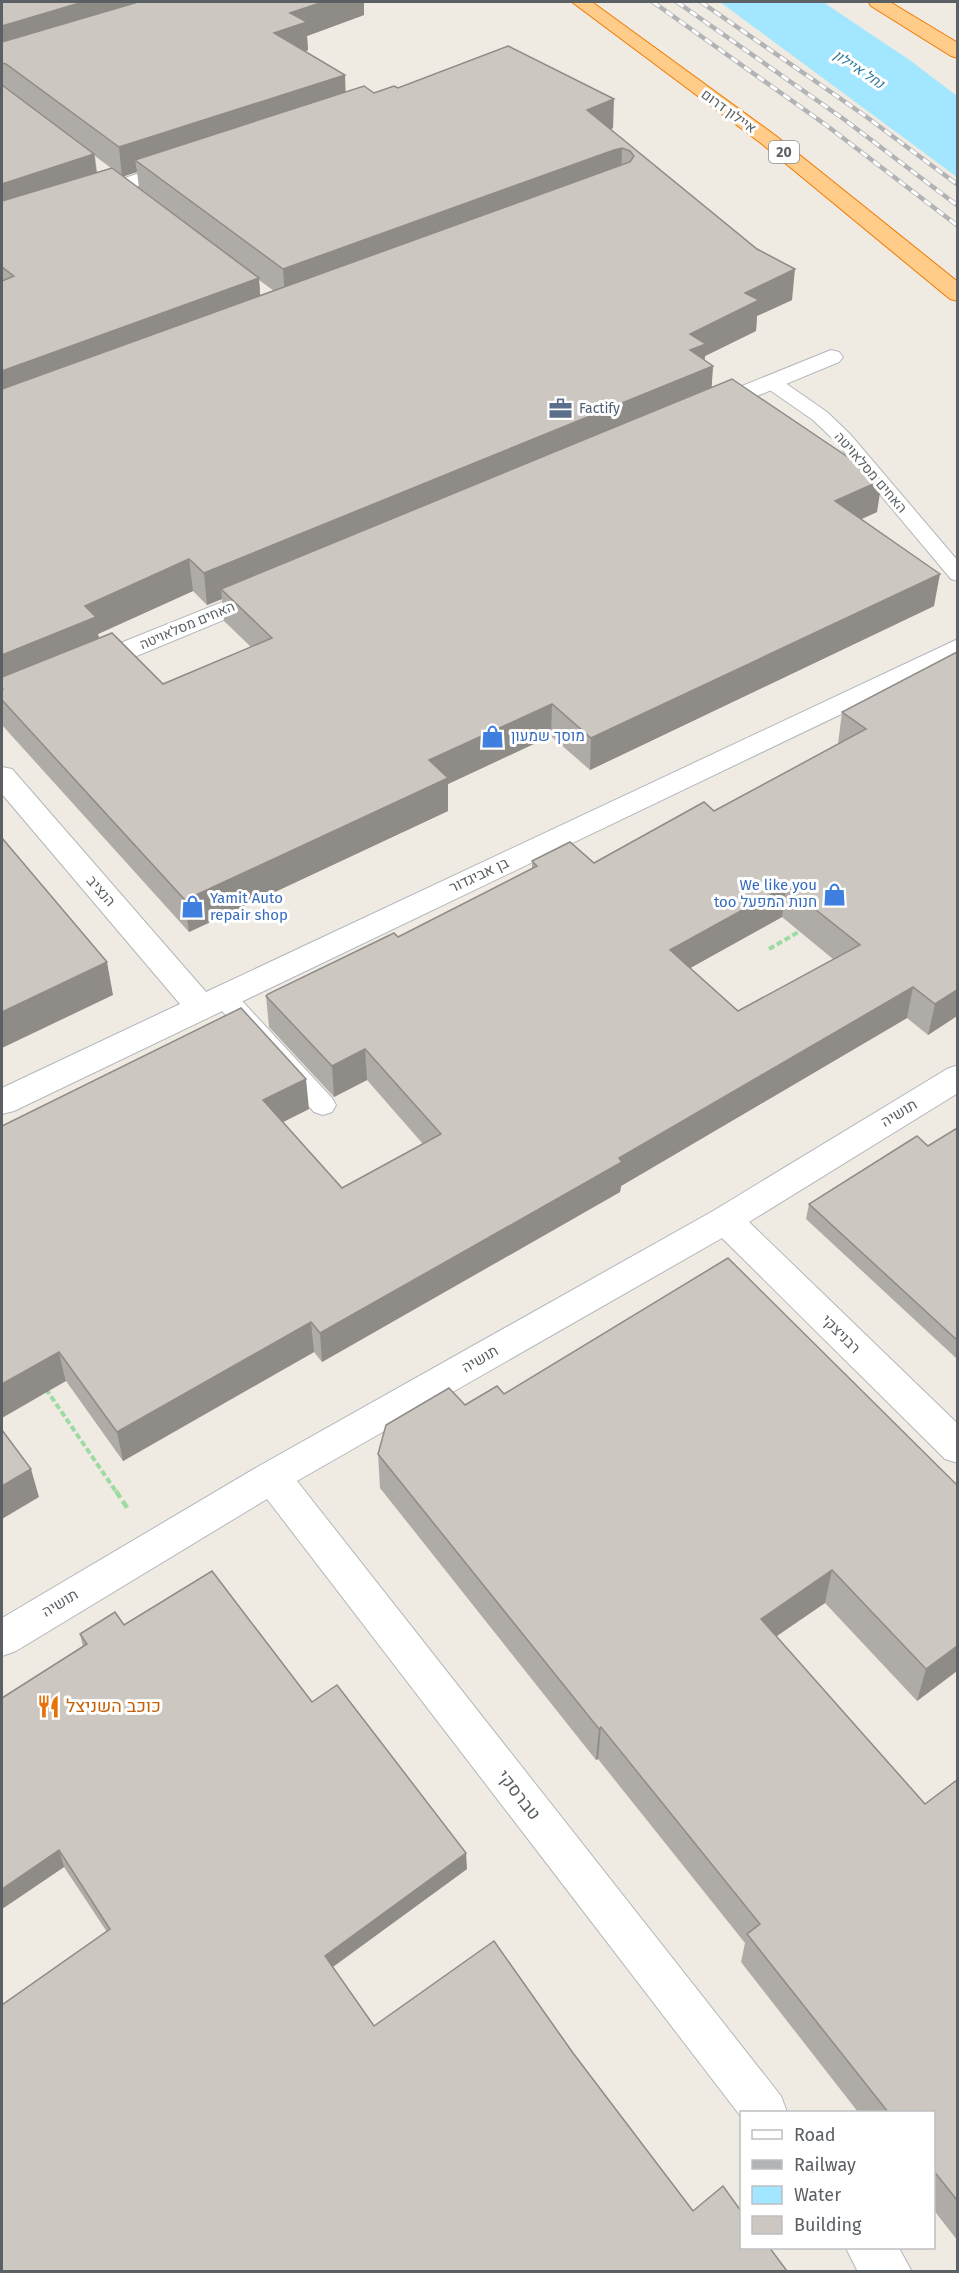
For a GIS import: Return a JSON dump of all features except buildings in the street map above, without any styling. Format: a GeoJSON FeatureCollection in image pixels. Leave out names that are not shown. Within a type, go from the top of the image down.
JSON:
{"type":"FeatureCollection","features":[{"type":"Feature","properties":{"kind":"highway"},"geometry":{"type":"LineString","coordinates":[[571,2],[604,19]]}},
{"type":"Feature","properties":{"kind":"highway","name":"איילון דרום"},"geometry":{"type":"LineString","coordinates":[[581,2],[769,140],[957,294]]}},
{"type":"Feature","properties":{"kind":"highway"},"geometry":{"type":"LineString","coordinates":[[878,2],[957,52]]}},
{"type":"Feature","properties":{"kind":"street"},"geometry":{"type":"LineString","coordinates":[[2,225],[196,161]]}},
{"type":"Feature","properties":{"kind":"street"},"geometry":{"type":"LineString","coordinates":[[97,172],[135,200]]}},
{"type":"Feature","properties":{"kind":"street"},"geometry":{"type":"LineString","coordinates":[[683,418],[831,357]]}},
{"type":"Feature","properties":{"kind":"street","name":"האחים מסלאויטה"},"geometry":{"type":"LineString","coordinates":[[68,675],[287,583]]}},
{"type":"Feature","properties":{"kind":"street","name":"בן אביגדור"},"geometry":{"type":"LineString","coordinates":[[2,1102],[957,647]]}},
{"type":"Feature","properties":{"kind":"street","name":"הנציב"},"geometry":{"type":"LineString","coordinates":[[2,776],[212,1002]]}},
{"type":"Feature","properties":{"kind":"street","name":"תושיה"},"geometry":{"type":"LineString","coordinates":[[2,1638],[272,1477],[725,1220],[957,1077]]}},
{"type":"Feature","properties":{"kind":"street","name":"רבניצקי"},"geometry":{"type":"LineString","coordinates":[[725,1220],[957,1448]]}},
{"type":"Feature","properties":{"kind":"street","name":"טברסקי"},"geometry":{"type":"LineString","coordinates":[[272,1477],[764,2111]]}},
{"type":"Feature","properties":{"kind":"street"},"geometry":{"type":"LineString","coordinates":[[872,2249],[888,2271]]}},
{"type":"Feature","properties":{"kind":"lane","name":"האחים מסלאויטה"},"geometry":{"type":"LineString","coordinates":[[771,382],[820,416],[843,438],[957,575]]}},
{"type":"Feature","properties":{"kind":"lane"},"geometry":{"type":"LineString","coordinates":[[212,1002],[323,1105]]}},
{"type":"Feature","properties":{"kind":"path"},"geometry":{"type":"LineString","coordinates":[[769,949],[805,928]]}},
{"type":"Feature","properties":{"kind":"path"},"geometry":{"type":"LineString","coordinates":[[40,1380],[155,1547]]}},
{"type":"Feature","properties":{"kind":"water","name":"נחל איילון"},"geometry":{"type":"Polygon","coordinates":[[[720,2],[823,2],[911,61],[957,96],[957,177],[720,2]]]}},
{"type":"Feature","properties":{"kind":"railway"},"geometry":{"type":"LineString","coordinates":[[653,2],[826,125],[958,226]]}},
{"type":"Feature","properties":{"kind":"railway"},"geometry":{"type":"LineString","coordinates":[[677,2],[845,120],[958,206]]}},
{"type":"Feature","properties":{"kind":"railway"},"geometry":{"type":"LineString","coordinates":[[701,2],[864,115],[958,185]]}},
{"type":"Feature","properties":{"kind":"place","name":"Factify"},"geometry":{"type":"Point","coordinates":[561,408]}},
{"type":"Feature","properties":{"kind":"place","name":"מוסך שמעון"},"geometry":{"type":"Point","coordinates":[493,736]}},
{"type":"Feature","properties":{"kind":"place","name":"We like you too חנות המפעל"},"geometry":{"type":"Point","coordinates":[835,894]}},
{"type":"Feature","properties":{"kind":"place","name":"Yamit Auto repair shop"},"geometry":{"type":"Point","coordinates":[192,907]}},
{"type":"Feature","properties":{"kind":"place","name":"כוכב השניצל"},"geometry":{"type":"Point","coordinates":[48,1706]}}]}
